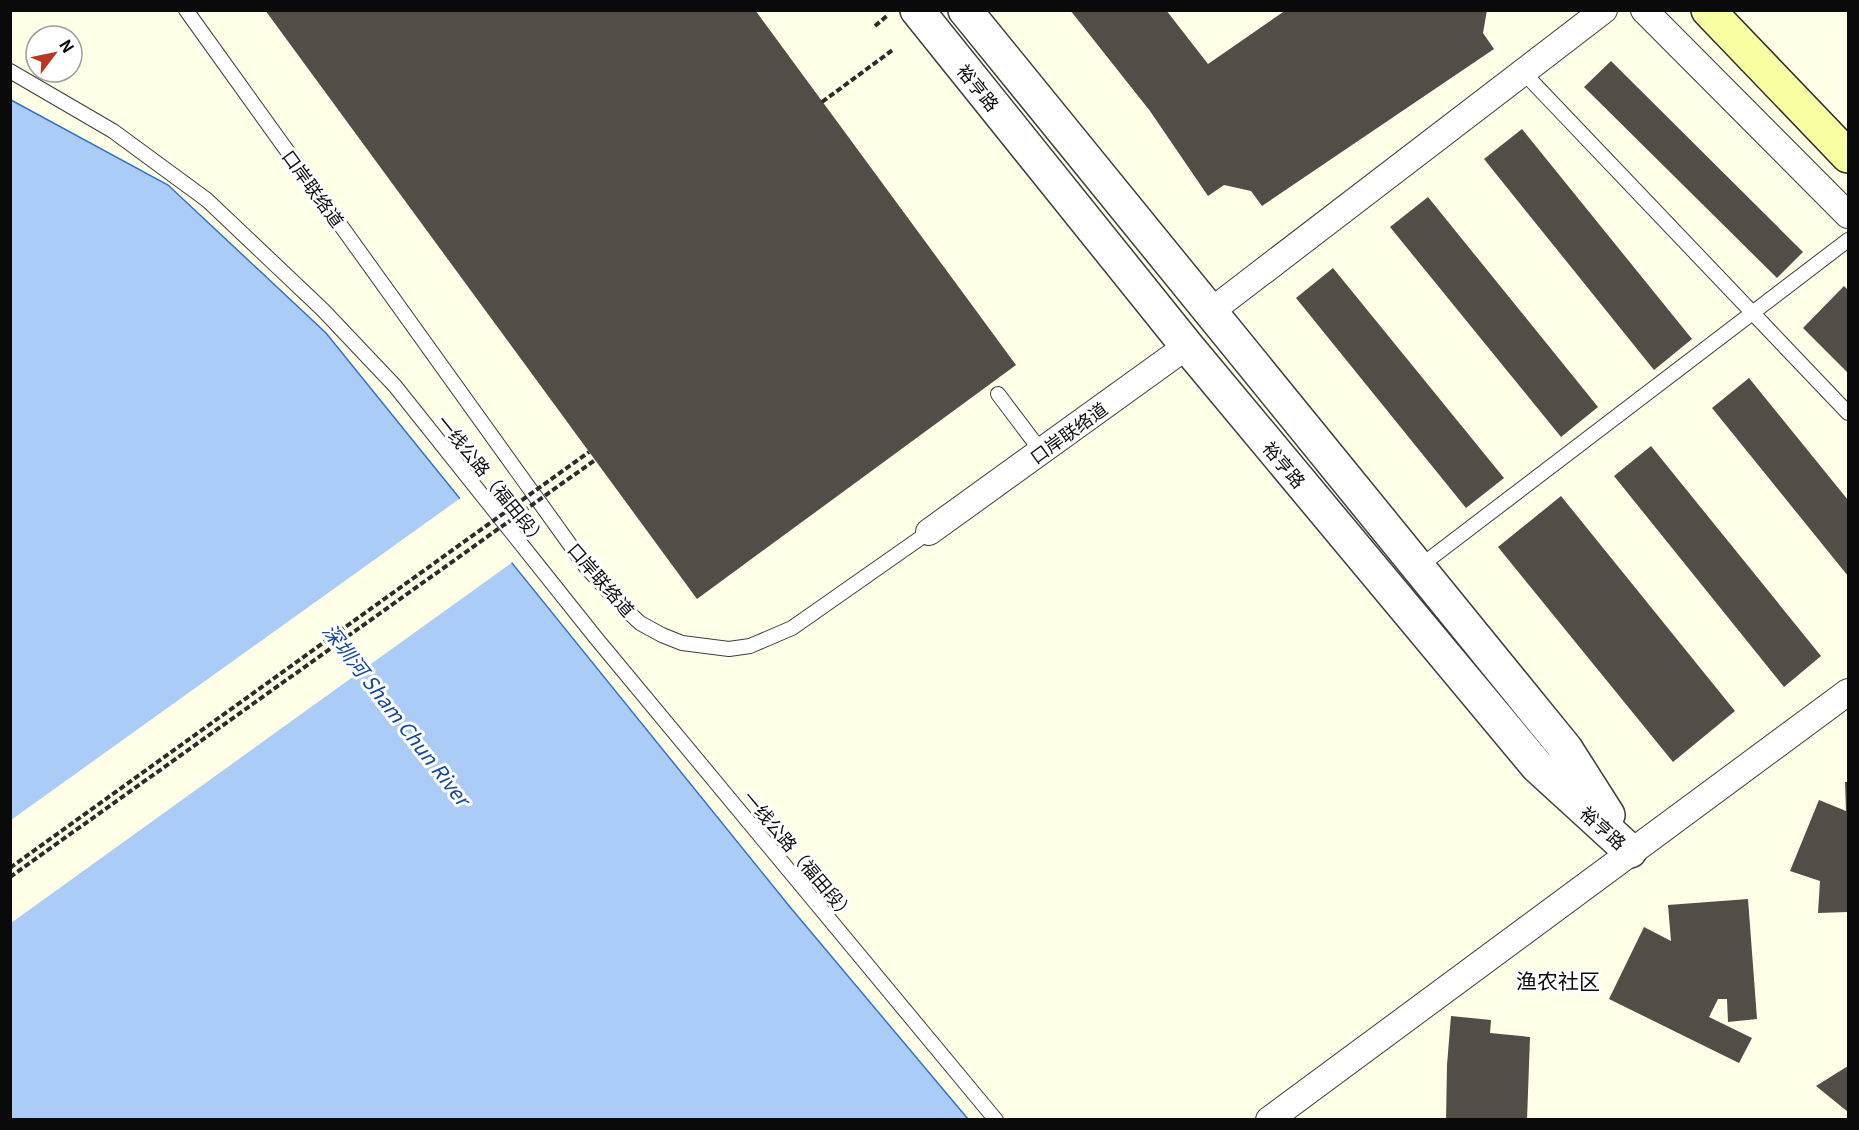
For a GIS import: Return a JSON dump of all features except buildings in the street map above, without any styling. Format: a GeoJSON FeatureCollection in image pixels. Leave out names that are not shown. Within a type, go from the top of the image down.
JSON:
{"type":"FeatureCollection","features":[{"type":"Feature","properties":{"kind":"main road"},"geometry":{"type":"LineString","coordinates":[[1708,10],[1848,156]]}},
{"type":"Feature","properties":{"kind":"street","name":"裕亨路"},"geometry":{"type":"LineString","coordinates":[[965,10],[1566,749],[1630,851]]}},
{"type":"Feature","properties":{"kind":"street"},"geometry":{"type":"LineString","coordinates":[[1210,312],[1604,10]]}},
{"type":"Feature","properties":{"kind":"street"},"geometry":{"type":"LineString","coordinates":[[1644,10],[1848,215]]}},
{"type":"Feature","properties":{"kind":"street","name":"裕亨路"},"geometry":{"type":"LineString","coordinates":[[904,12],[1187,346],[1537,766],[1630,851]]}},
{"type":"Feature","properties":{"kind":"street","name":"口岸联络道"},"geometry":{"type":"LineString","coordinates":[[929,532],[1187,346]]}},
{"type":"Feature","properties":{"kind":"street"},"geometry":{"type":"LineString","coordinates":[[1269,1119],[1848,692]]}},
{"type":"Feature","properties":{"kind":"lane","name":"口岸联络道"},"geometry":{"type":"LineString","coordinates":[[186,10],[586,567],[640,622],[682,643],[729,649],[750,646],[792,628],[929,532]]}},
{"type":"Feature","properties":{"kind":"lane","name":"一线公路（福田段）"},"geometry":{"type":"LineString","coordinates":[[10,71],[113,131],[207,200],[323,309],[395,386],[596,638],[996,1119]]}},
{"type":"Feature","properties":{"kind":"lane"},"geometry":{"type":"LineString","coordinates":[[1524,73],[1848,413]]}},
{"type":"Feature","properties":{"kind":"lane"},"geometry":{"type":"LineString","coordinates":[[1419,567],[1754,314],[1848,240]]}},
{"type":"Feature","properties":{"kind":"lane"},"geometry":{"type":"LineString","coordinates":[[998,394],[1041,452]]}},
{"type":"Feature","properties":{"kind":"path"},"geometry":{"type":"LineString","coordinates":[[875,26],[904,12]]}},
{"type":"Feature","properties":{"kind":"path"},"geometry":{"type":"LineString","coordinates":[[822,102],[894,49]]}},
{"type":"Feature","properties":{"kind":"path"},"geometry":{"type":"LineString","coordinates":[[10,868],[589,452]]}},
{"type":"Feature","properties":{"kind":"path"},"geometry":{"type":"LineString","coordinates":[[10,877],[595,460]]}},
{"type":"Feature","properties":{"kind":"water","name":"深圳河 Sham Chun River"},"geometry":{"type":"Polygon","coordinates":[[[11,100],[168,185],[326,333],[790,907],[968,1119],[11,1120],[11,100]]]}},
{"type":"Feature","properties":{"kind":"pier"},"geometry":{"type":"Polygon","coordinates":[[[462,497],[514,561],[11,923],[11,820],[462,497]]]}},
{"type":"Feature","properties":{"kind":"district","name":"渔农社区"},"geometry":{"type":"Point","coordinates":[1558,980]}}]}
